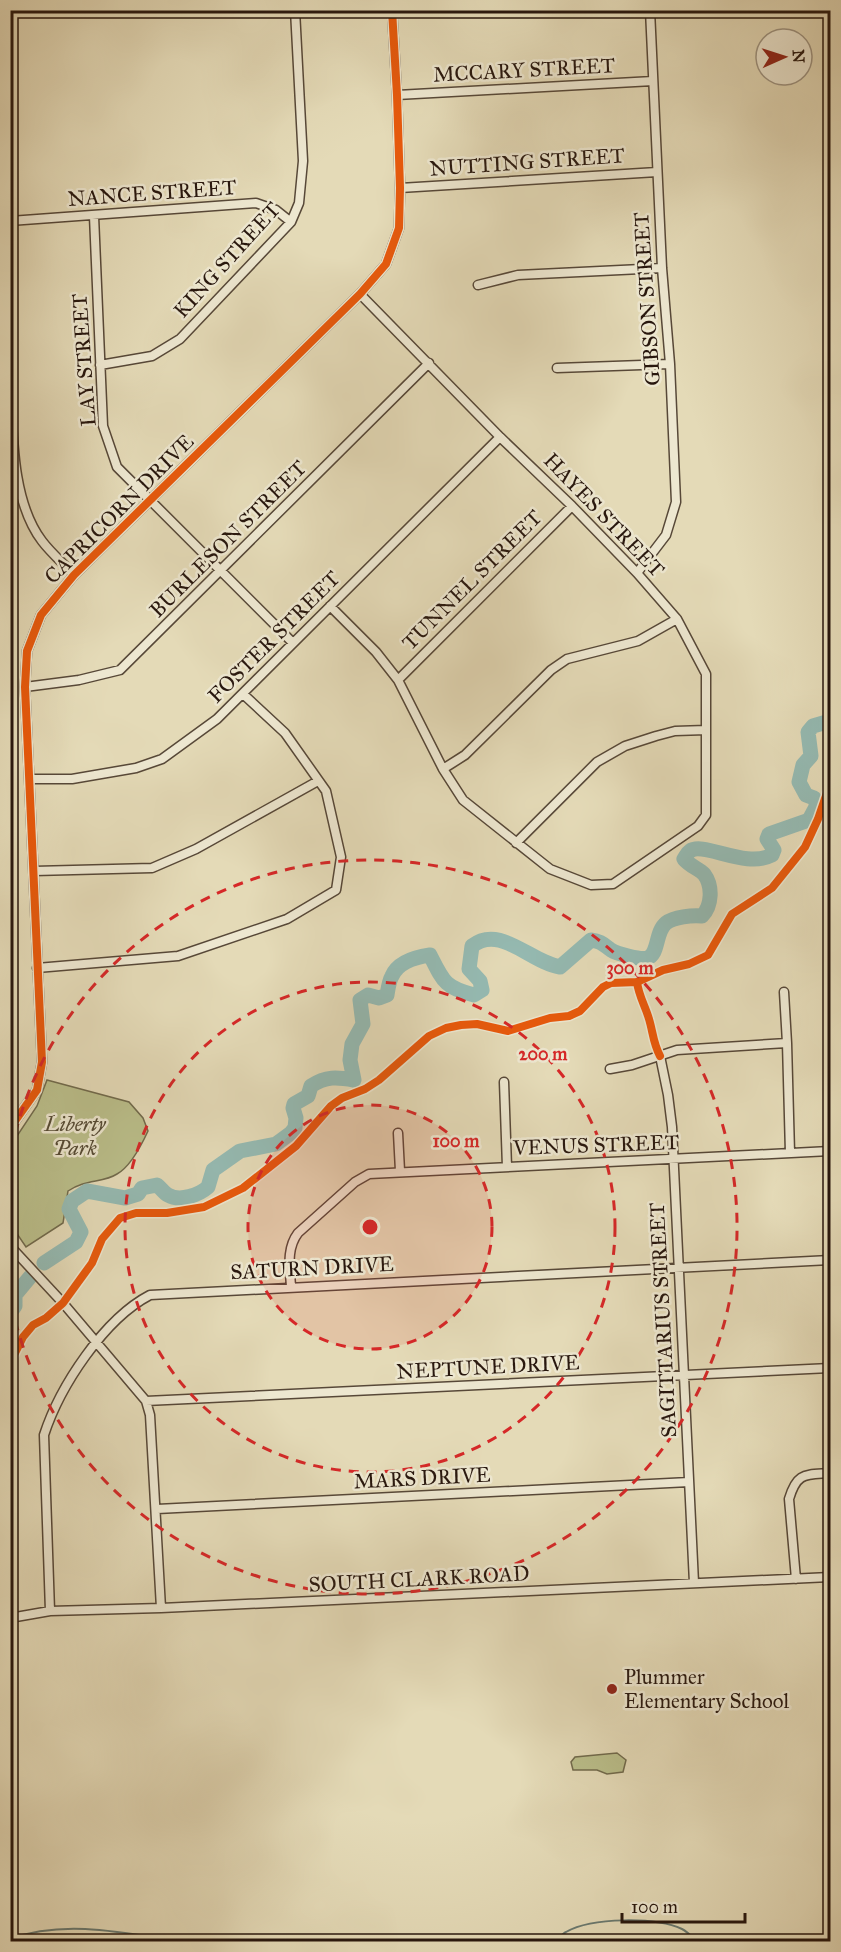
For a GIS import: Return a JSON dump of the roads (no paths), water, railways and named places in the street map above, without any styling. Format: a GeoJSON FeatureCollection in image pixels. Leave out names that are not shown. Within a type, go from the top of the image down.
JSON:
{"type":"FeatureCollection","features":[{"type":"Feature","properties":{"kind":"street","name":"KING STREET"},"geometry":{"type":"LineString","coordinates":[[100,365],[152,356],[180,339],[291,222],[299,203],[303,161],[295,10]]}},
{"type":"Feature","properties":{"kind":"street","name":"CAPRICORN DRIVE"},"geometry":{"type":"LineString","coordinates":[[10,1128],[37,1090],[42,1062],[25,687],[27,651],[41,615],[74,575],[360,294],[386,264],[399,228],[400,188],[392,10]]}},
{"type":"Feature","properties":{"kind":"street","name":"GIBSON STREET"},"geometry":{"type":"LineString","coordinates":[[637,573],[666,535],[676,502],[650,10]]}},
{"type":"Feature","properties":{"kind":"street","name":"MCCARY STREET"},"geometry":{"type":"LineString","coordinates":[[397,96],[653,81]]}},
{"type":"Feature","properties":{"kind":"street","name":"NUTTING STREET"},"geometry":{"type":"LineString","coordinates":[[400,188],[657,172]]}},
{"type":"Feature","properties":{"kind":"street","name":"NANCE STREET"},"geometry":{"type":"LineString","coordinates":[[10,221],[256,203],[276,210],[291,222]]}},
{"type":"Feature","properties":{"kind":"street","name":"LAY STREET"},"geometry":{"type":"LineString","coordinates":[[94,216],[103,426],[117,467],[292,643]]}},
{"type":"Feature","properties":{"kind":"street"},"geometry":{"type":"LineString","coordinates":[[478,285],[518,275],[662,268]]}},
{"type":"Feature","properties":{"kind":"street","name":"HAYES STREET"},"geometry":{"type":"LineString","coordinates":[[360,294],[637,573],[677,619],[706,674],[706,815],[698,826],[613,884],[591,885],[550,869],[516,843]]}},
{"type":"Feature","properties":{"kind":"street","name":"BURLESON STREET"},"geometry":{"type":"LineString","coordinates":[[25,687],[79,680],[120,670],[429,363]]}},
{"type":"Feature","properties":{"kind":"street"},"geometry":{"type":"LineString","coordinates":[[557,368],[670,364]]}},
{"type":"Feature","properties":{"kind":"street"},"geometry":{"type":"LineString","coordinates":[[10,377],[15,459],[21,494],[42,541],[74,575]]}},
{"type":"Feature","properties":{"kind":"street","name":"FOSTER STREET"},"geometry":{"type":"LineString","coordinates":[[30,779],[72,779],[136,768],[162,759],[217,719],[500,437]]}},
{"type":"Feature","properties":{"kind":"street","name":"TUNNEL STREET"},"geometry":{"type":"LineString","coordinates":[[398,680],[572,506]]}},
{"type":"Feature","properties":{"kind":"street"},"geometry":{"type":"LineString","coordinates":[[330,606],[376,652],[398,680],[443,769],[463,800],[516,843],[597,762],[625,746],[656,736],[675,731],[706,730]]}},
{"type":"Feature","properties":{"kind":"street"},"geometry":{"type":"LineString","coordinates":[[443,769],[465,755],[551,670],[567,659],[638,641],[677,619]]}},
{"type":"Feature","properties":{"kind":"street"},"geometry":{"type":"LineString","coordinates":[[37,968],[178,956],[287,919],[336,890],[341,857],[326,791],[285,733],[243,694]]}},
{"type":"Feature","properties":{"kind":"street"},"geometry":{"type":"LineString","coordinates":[[34,871],[152,868],[196,849],[318,781]]}},
{"type":"Feature","properties":{"kind":"street"},"geometry":{"type":"LineString","coordinates":[[784,992],[790,1153]]}},
{"type":"Feature","properties":{"kind":"street"},"geometry":{"type":"LineString","coordinates":[[610,1070],[677,1050],[787,1044]]}},
{"type":"Feature","properties":{"kind":"street","name":"SAGITTARIUS STREET"},"geometry":{"type":"LineString","coordinates":[[660,1056],[668,1095],[673,1160],[694,1583]]}},
{"type":"Feature","properties":{"kind":"street"},"geometry":{"type":"LineString","coordinates":[[504,1082],[507,1167]]}},
{"type":"Feature","properties":{"kind":"street"},"geometry":{"type":"LineString","coordinates":[[398,1133],[400,1171]]}},
{"type":"Feature","properties":{"kind":"street","name":"VENUS STREET"},"geometry":{"type":"LineString","coordinates":[[291,1287],[289,1255],[292,1241],[355,1182],[369,1173],[831,1151]]}},
{"type":"Feature","properties":{"kind":"street"},"geometry":{"type":"LineString","coordinates":[[10,1246],[63,1303],[147,1401],[157,1509],[161,1608]]}},
{"type":"Feature","properties":{"kind":"street","name":"SATURN DRIVE"},"geometry":{"type":"LineString","coordinates":[[50,1611],[44,1435],[51,1413],[95,1341],[136,1302],[150,1295],[831,1260]]}},
{"type":"Feature","properties":{"kind":"street","name":"NEPTUNE DRIVE"},"geometry":{"type":"LineString","coordinates":[[147,1401],[831,1368]]}},
{"type":"Feature","properties":{"kind":"street"},"geometry":{"type":"LineString","coordinates":[[796,1579],[789,1499],[792,1487],[800,1477],[806,1474],[831,1473]]}},
{"type":"Feature","properties":{"kind":"street","name":"MARS DRIVE"},"geometry":{"type":"LineString","coordinates":[[157,1509],[688,1482]]}},
{"type":"Feature","properties":{"kind":"street","name":"SOUTH CLARK ROAD"},"geometry":{"type":"LineString","coordinates":[[10,1618],[50,1611],[161,1608],[831,1577]]}},
{"type":"Feature","properties":{"kind":"waterway"},"geometry":{"type":"LineString","coordinates":[[44,1263],[76,1242],[81,1232],[69,1209],[72,1201],[87,1191],[125,1198],[138,1194],[142,1188],[157,1185],[173,1197],[189,1197],[208,1187],[213,1170],[240,1151],[276,1144],[291,1133],[295,1128],[294,1104],[308,1096],[311,1086],[332,1078],[354,1080],[350,1060],[352,1044],[363,1024],[360,1000],[368,995],[379,998],[387,995],[390,980],[395,971],[408,961],[430,955],[446,982],[474,995],[482,990],[480,981],[469,969],[472,946],[483,940],[493,939],[504,942],[560,967],[591,940],[600,942],[623,955],[644,958],[651,956],[666,923],[683,917],[702,916],[708,907],[709,884],[704,874],[684,859],[689,852],[705,849],[750,859],[762,858],[772,855],[774,850],[767,839],[769,834],[809,820],[817,805],[814,798],[806,795],[799,782],[803,765],[811,756],[808,732],[813,726],[830,721]]}},
{"type":"Feature","properties":{"kind":"waterway"},"geometry":{"type":"LineString","coordinates":[[10,1313],[15,1306],[15,1295],[30,1277]]}},
{"type":"Feature","properties":{"kind":"waterway"},"geometry":{"type":"LineString","coordinates":[[555,1942],[565,1933],[577,1927],[624,1920],[671,1925],[684,1930],[697,1942]]}},
{"type":"Feature","properties":{"kind":"waterway"},"geometry":{"type":"LineString","coordinates":[[10,1939],[31,1933],[74,1929],[117,1932],[181,1942]]}},
{"type":"Feature","properties":{"kind":"waterway"},"geometry":{"type":"LineString","coordinates":[[822,1942],[830,1929]]}},
{"type":"Feature","properties":{"kind":"place","name":"Plummer Elementary School"},"geometry":{"type":"Point","coordinates":[612,1689]}},
{"type":"Feature","properties":{"kind":"park label","name":"Liberty Park"},"geometry":{"type":"Point","coordinates":[75,1136]}}]}
